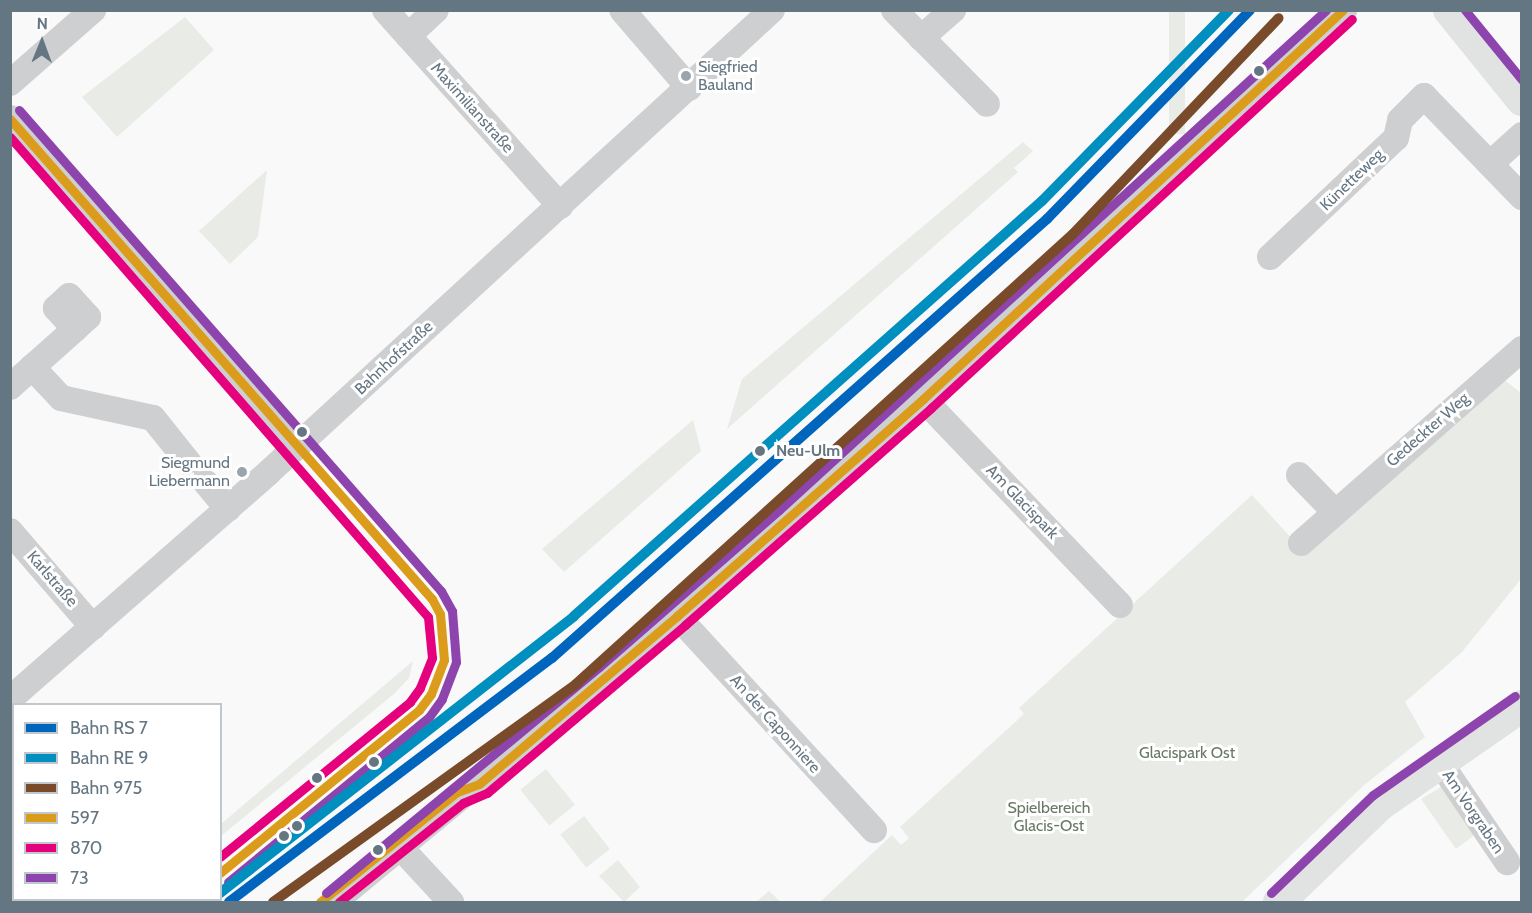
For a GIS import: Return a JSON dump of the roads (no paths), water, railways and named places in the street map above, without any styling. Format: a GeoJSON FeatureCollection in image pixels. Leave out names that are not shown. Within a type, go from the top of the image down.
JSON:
{"type":"FeatureCollection","features":[{"type":"Feature","properties":{"kind":"main road"},"geometry":{"type":"LineString","coordinates":[[1449,10],[1521,100]]}},
{"type":"Feature","properties":{"kind":"main road"},"geometry":{"type":"LineString","coordinates":[[1279,903],[1380,804],[1521,706]]}},
{"type":"Feature","properties":{"kind":"street"},"geometry":{"type":"LineString","coordinates":[[10,83],[93,10]]}},
{"type":"Feature","properties":{"kind":"street","name":"Maximilianstraße"},"geometry":{"type":"LineString","coordinates":[[386,10],[560,206]]}},
{"type":"Feature","properties":{"kind":"street"},"geometry":{"type":"LineString","coordinates":[[408,36],[436,10]]}},
{"type":"Feature","properties":{"kind":"street"},"geometry":{"type":"LineString","coordinates":[[622,10],[689,88]]}},
{"type":"Feature","properties":{"kind":"street","name":"Bahnhofstraße"},"geometry":{"type":"LineString","coordinates":[[10,699],[297,447],[771,10]]}},
{"type":"Feature","properties":{"kind":"street"},"geometry":{"type":"LineString","coordinates":[[894,10],[987,104]]}},
{"type":"Feature","properties":{"kind":"street"},"geometry":{"type":"LineString","coordinates":[[921,38],[952,10]]}},
{"type":"Feature","properties":{"kind":"street"},"geometry":{"type":"LineString","coordinates":[[334,903],[677,615],[923,399],[1344,10]]}},
{"type":"Feature","properties":{"kind":"street","name":"Künetteweg"},"geometry":{"type":"LineString","coordinates":[[1270,257],[1396,138],[1400,120],[1424,96],[1490,164]]}},
{"type":"Feature","properties":{"kind":"street"},"geometry":{"type":"LineString","coordinates":[[10,118],[297,447]]}},
{"type":"Feature","properties":{"kind":"street"},"geometry":{"type":"LineString","coordinates":[[1521,135],[1490,164],[1521,197]]}},
{"type":"Feature","properties":{"kind":"street"},"geometry":{"type":"LineString","coordinates":[[10,387],[75,329]]}},
{"type":"Feature","properties":{"kind":"street","name":"Gedeckter Weg"},"geometry":{"type":"LineString","coordinates":[[1301,543],[1334,511],[1521,349]]}},
{"type":"Feature","properties":{"kind":"street"},"geometry":{"type":"LineString","coordinates":[[32,367],[61,398],[153,418],[189,463]]}},
{"type":"Feature","properties":{"kind":"street","name":"Am Glacispark"},"geometry":{"type":"LineString","coordinates":[[923,399],[1120,605]]}},
{"type":"Feature","properties":{"kind":"street"},"geometry":{"type":"LineString","coordinates":[[1299,476],[1334,511]]}},
{"type":"Feature","properties":{"kind":"street"},"geometry":{"type":"LineString","coordinates":[[206,483],[228,509]]}},
{"type":"Feature","properties":{"kind":"street","name":"Karlstraße"},"geometry":{"type":"LineString","coordinates":[[10,531],[93,627]]}},
{"type":"Feature","properties":{"kind":"street","name":"An der Caponniere"},"geometry":{"type":"LineString","coordinates":[[677,615],[874,830]]}},
{"type":"Feature","properties":{"kind":"street","name":"Am Vorgraben"},"geometry":{"type":"LineString","coordinates":[[1439,761],[1508,862]]}},
{"type":"Feature","properties":{"kind":"street"},"geometry":{"type":"LineString","coordinates":[[401,848],[451,903]]}},
{"type":"Feature","properties":{"kind":"rail line","name":"975"},"geometry":{"type":"LineString","coordinates":[[273,902],[576,684],[1073,234],[1279,18]]}},
{"type":"Feature","properties":{"kind":"place","name":"Siegfried Bauland"},"geometry":{"type":"Point","coordinates":[686,76]}},
{"type":"Feature","properties":{"kind":"place","name":"Neu-Ulm"},"geometry":{"type":"Point","coordinates":[760,451]}},
{"type":"Feature","properties":{"kind":"place","name":"Siegmund Liebermann"},"geometry":{"type":"Point","coordinates":[242,472]}},
{"type":"Feature","properties":{"kind":"park label","name":"Glacispark Ost"},"geometry":{"type":"Point","coordinates":[1187,753]}},
{"type":"Feature","properties":{"kind":"park label","name":"Spielbereich Glacis-Ost"},"geometry":{"type":"Point","coordinates":[1049,817]}}]}
